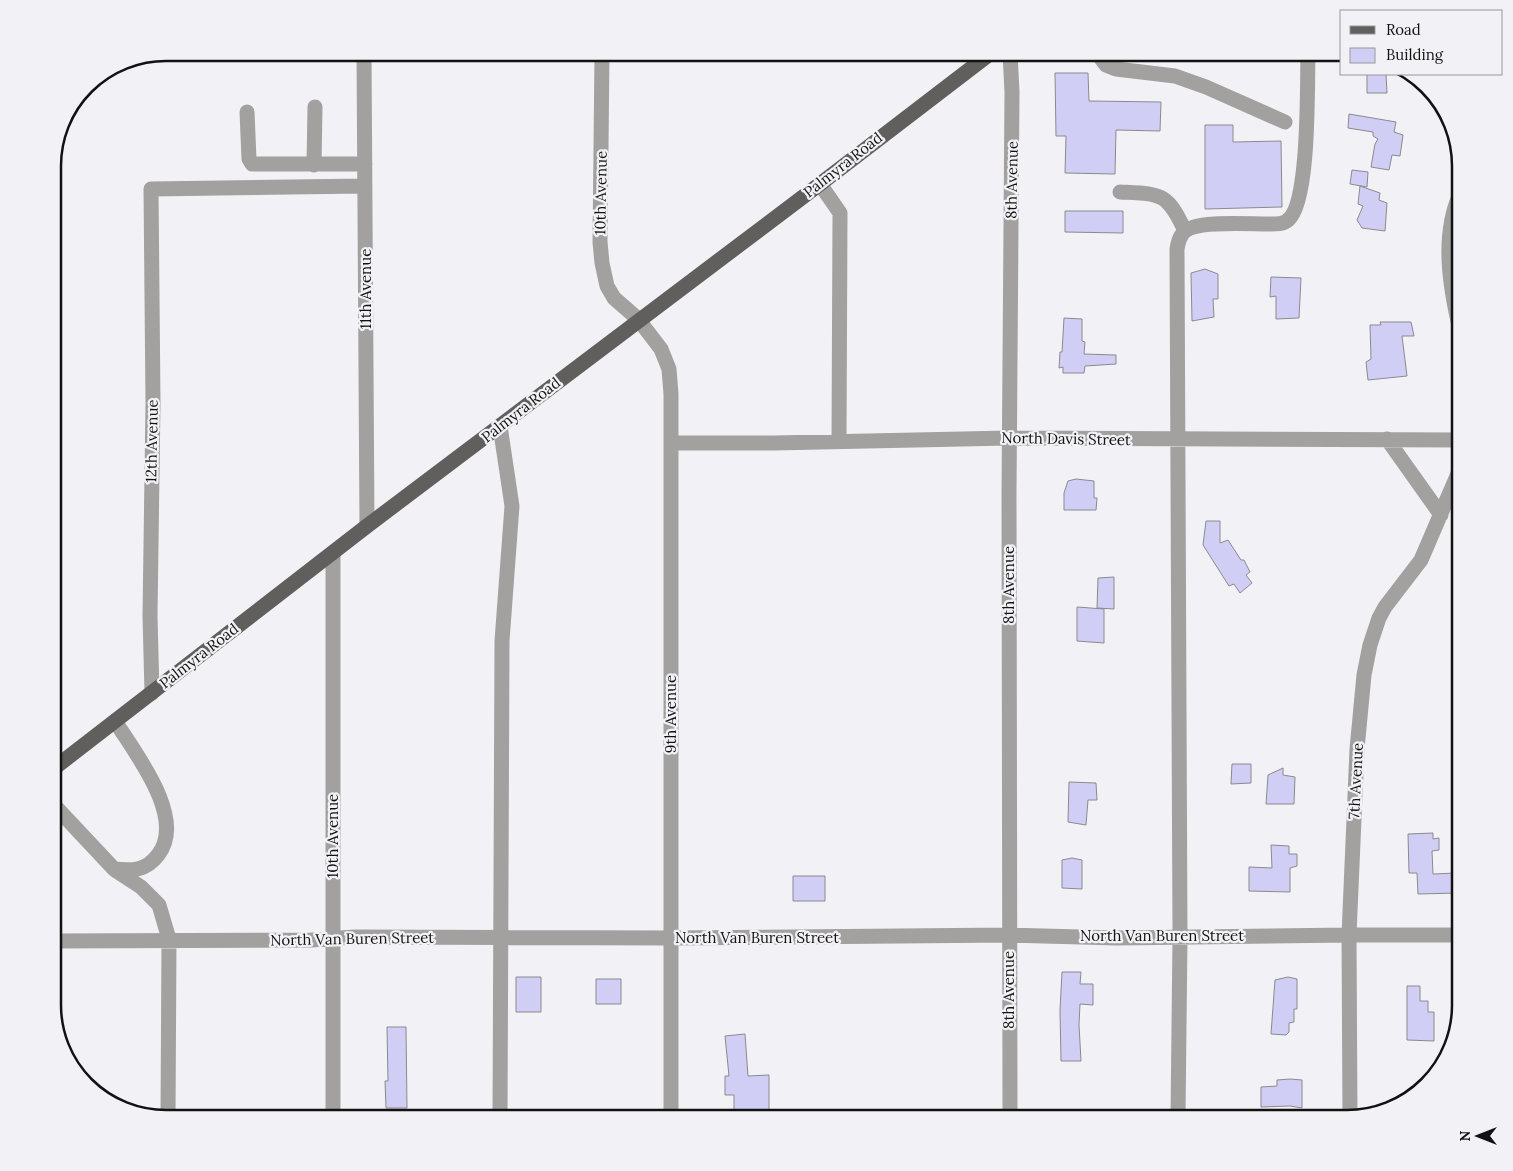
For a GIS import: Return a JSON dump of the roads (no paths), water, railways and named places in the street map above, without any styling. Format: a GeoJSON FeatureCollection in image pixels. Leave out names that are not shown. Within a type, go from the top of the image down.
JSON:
{"type":"FeatureCollection","features":[{"type":"Feature","properties":{"kind":"main road","name":"Palmyra Road"},"geometry":{"type":"LineString","coordinates":[[61,763],[367,526],[638,319],[820,184],[979,61]]}},
{"type":"Feature","properties":{"kind":"street","name":"11th Avenue"},"geometry":{"type":"LineString","coordinates":[[364,61],[367,526]]}},
{"type":"Feature","properties":{"kind":"street","name":"10th Avenue"},"geometry":{"type":"LineString","coordinates":[[602,61],[600,242],[602,263],[607,286],[614,298],[638,319]]}},
{"type":"Feature","properties":{"kind":"street","name":"8th Avenue"},"geometry":{"type":"LineString","coordinates":[[1010,61],[1012,92],[1009,438],[1010,1110]]}},
{"type":"Feature","properties":{"kind":"street"},"geometry":{"type":"LineString","coordinates":[[1103,61],[1106,65],[1116,70],[1175,76],[1206,87],[1285,122]]}},
{"type":"Feature","properties":{"kind":"street"},"geometry":{"type":"LineString","coordinates":[[1178,1110],[1180,937],[1177,249],[1179,240],[1185,231],[1197,226],[1278,224],[1288,221],[1300,199],[1304,166],[1308,61]]}},
{"type":"Feature","properties":{"kind":"street"},"geometry":{"type":"LineString","coordinates":[[314,165],[315,107]]}},
{"type":"Feature","properties":{"kind":"street"},"geometry":{"type":"LineString","coordinates":[[247,112],[249,159],[252,164],[365,164]]}},
{"type":"Feature","properties":{"kind":"street"},"geometry":{"type":"LineString","coordinates":[[820,184],[840,213],[839,442]]}},
{"type":"Feature","properties":{"kind":"street","name":"12th Avenue"},"geometry":{"type":"LineString","coordinates":[[152,693],[150,616],[153,394],[151,189],[365,186]]}},
{"type":"Feature","properties":{"kind":"street"},"geometry":{"type":"LineString","coordinates":[[1120,192],[1151,193],[1165,198],[1176,211],[1185,231]]}},
{"type":"Feature","properties":{"kind":"street"},"geometry":{"type":"LineString","coordinates":[[1452,221],[1450,240],[1452,287]]}},
{"type":"Feature","properties":{"kind":"street","name":"9th Avenue"},"geometry":{"type":"LineString","coordinates":[[638,319],[662,349],[669,369],[671,394],[671,1110]]}},
{"type":"Feature","properties":{"kind":"street"},"geometry":{"type":"LineString","coordinates":[[500,426],[512,506],[502,641],[500,1110]]}},
{"type":"Feature","properties":{"kind":"street","name":"North Davis Street"},"geometry":{"type":"LineString","coordinates":[[671,443],[1009,438],[1452,440]]}},
{"type":"Feature","properties":{"kind":"street"},"geometry":{"type":"LineString","coordinates":[[1388,439],[1441,514]]}},
{"type":"Feature","properties":{"kind":"street","name":"7th Avenue"},"geometry":{"type":"LineString","coordinates":[[1350,1110],[1349,935],[1356,749],[1364,675],[1370,645],[1379,618],[1421,560],[1452,488]]}},
{"type":"Feature","properties":{"kind":"street","name":"10th Avenue"},"geometry":{"type":"LineString","coordinates":[[333,553],[333,1110]]}},
{"type":"Feature","properties":{"kind":"street"},"geometry":{"type":"LineString","coordinates":[[114,869],[132,871],[152,863],[161,851],[167,829],[165,810],[153,782],[115,721]]}},
{"type":"Feature","properties":{"kind":"street"},"geometry":{"type":"LineString","coordinates":[[61,813],[114,869],[141,888],[159,905],[169,939],[168,1110]]}},
{"type":"Feature","properties":{"kind":"street","name":"North Van Buren Street"},"geometry":{"type":"LineString","coordinates":[[61,941],[1009,935],[1116,938],[1349,935],[1452,936]]}}]}
